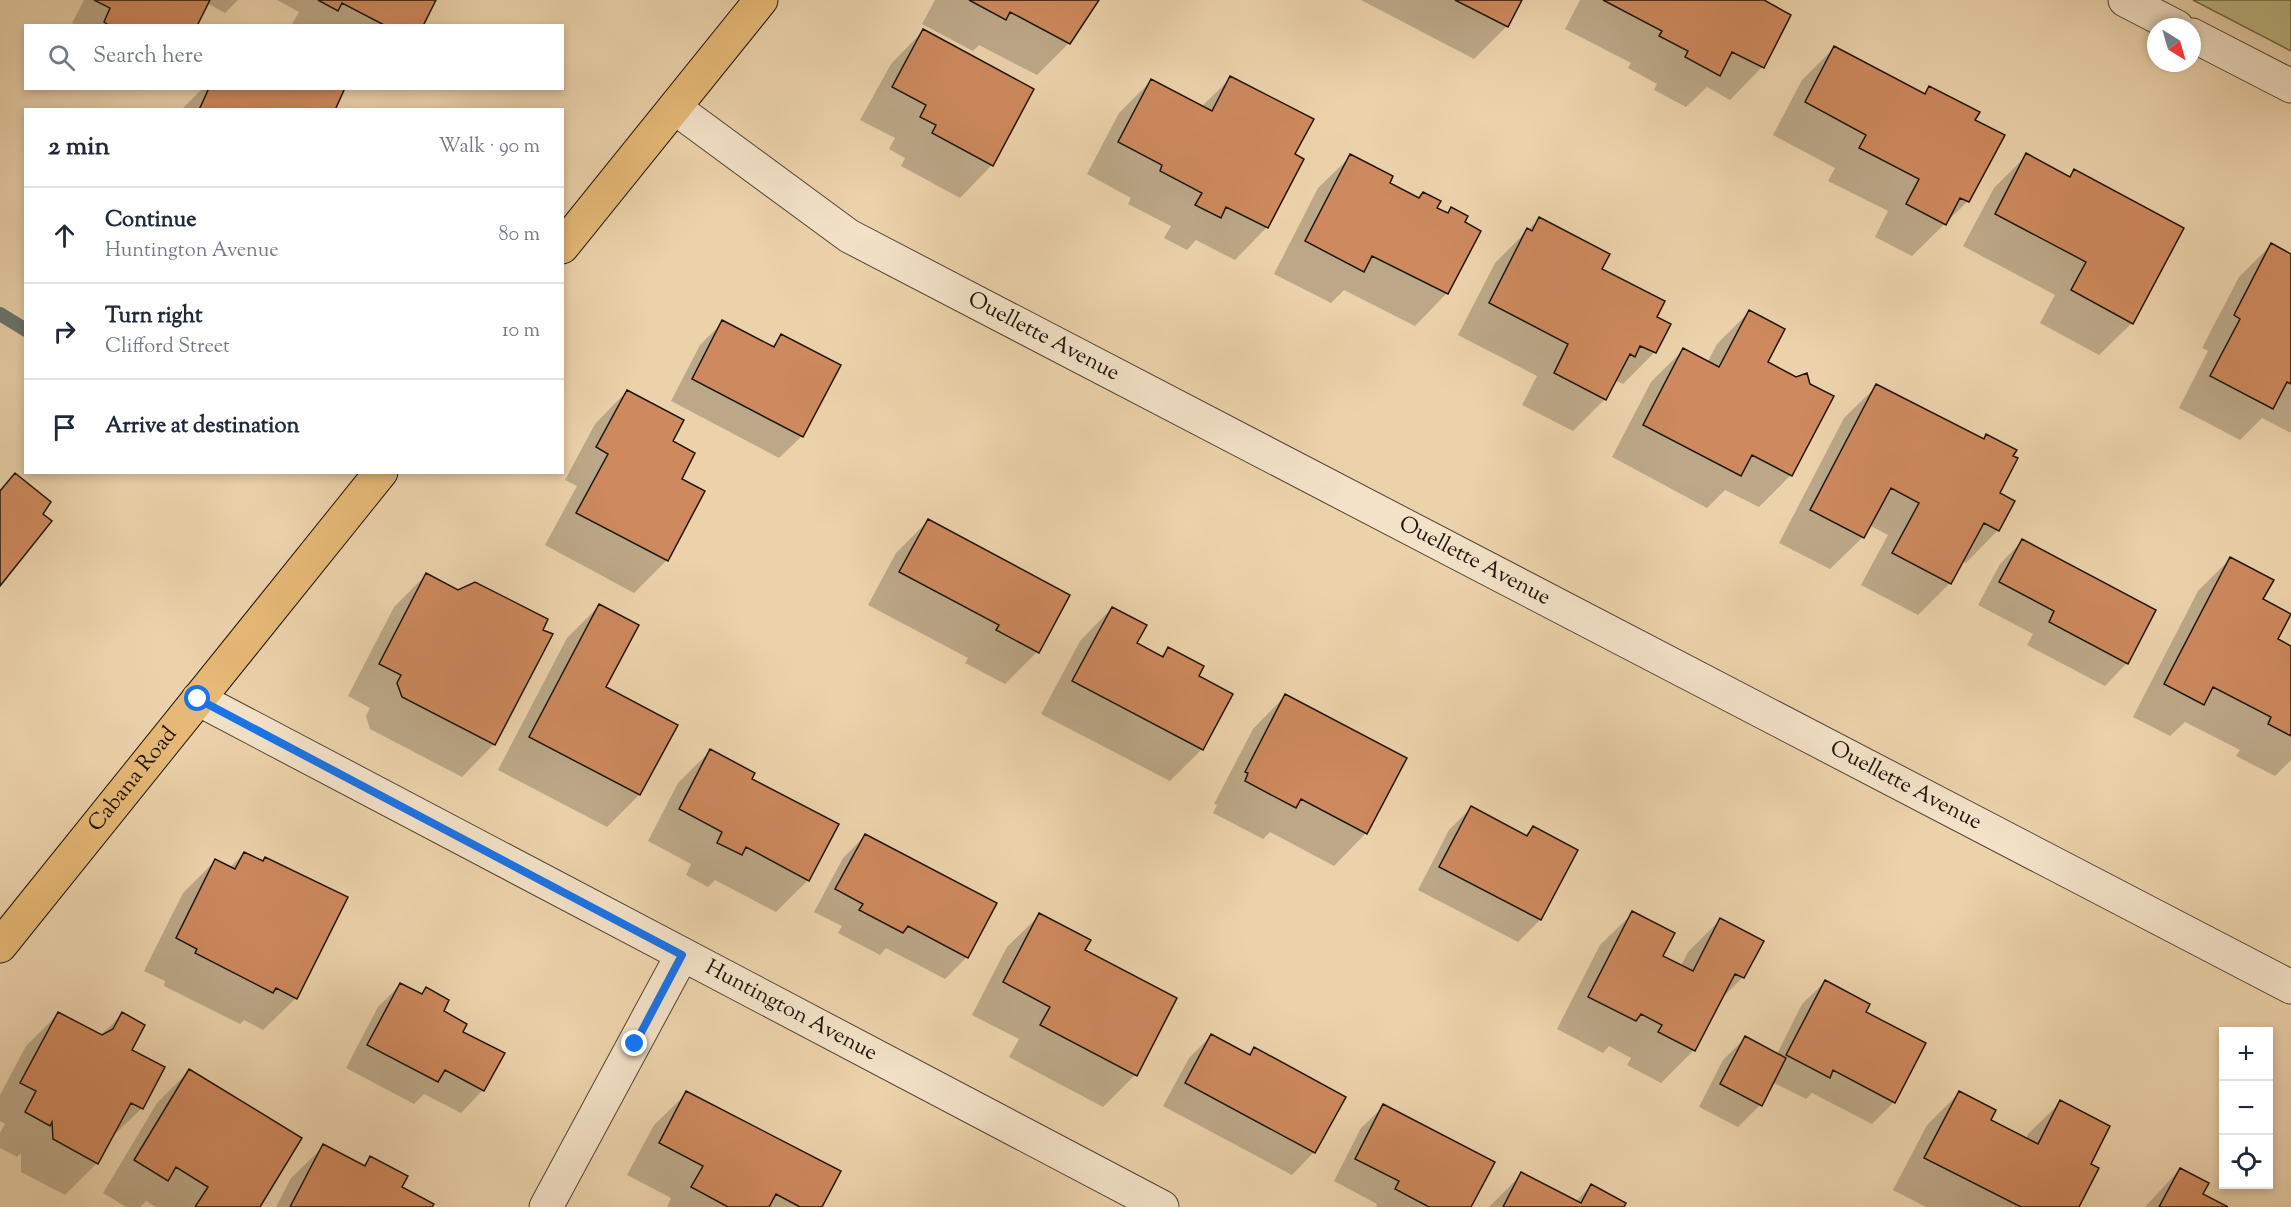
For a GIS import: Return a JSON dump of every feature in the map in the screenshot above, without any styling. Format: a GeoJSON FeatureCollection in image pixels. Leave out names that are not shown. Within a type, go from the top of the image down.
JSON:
{"type":"FeatureCollection","features":[{"type":"Feature","properties":{"kind":"main road"},"geometry":{"type":"LineString","coordinates":[[564,245],[761,0]]}},
{"type":"Feature","properties":{"kind":"main road","name":"Cabana Road"},"geometry":{"type":"LineString","coordinates":[[0,946],[379,474]]}},
{"type":"Feature","properties":{"kind":"street"},"geometry":{"type":"LineString","coordinates":[[2125,0],[2160,18]]}},
{"type":"Feature","properties":{"kind":"street"},"geometry":{"type":"LineString","coordinates":[[2201,40],[2291,87]]}},
{"type":"Feature","properties":{"kind":"street","name":"Ouellette Avenue"},"geometry":{"type":"LineString","coordinates":[[675,108],[849,236],[2291,987]]}},
{"type":"Feature","properties":{"kind":"street","name":"Huntington Avenue"},"geometry":{"type":"LineString","coordinates":[[198,699],[1162,1207]]}},
{"type":"Feature","properties":{"kind":"street"},"geometry":{"type":"LineString","coordinates":[[546,1207],[682,955]]}},
{"type":"Feature","properties":{"kind":"shaded area"},"geometry":{"type":"Polygon","coordinates":[[[2193,0],[2291,0],[2291,51],[2193,0]]]}},
{"type":"Feature","properties":{"kind":"building"},"geometry":{"type":"Polygon","coordinates":[[[94,0],[210,0],[198,24],[107,24],[104,22],[110,8],[94,0]]]}},
{"type":"Feature","properties":{"kind":"building"},"geometry":{"type":"Polygon","coordinates":[[[318,0],[436,0],[424,24],[382,24],[342,3],[338,11],[318,0]]]}},
{"type":"Feature","properties":{"kind":"building"},"geometry":{"type":"Polygon","coordinates":[[[969,0],[1099,0],[1070,44],[1010,12],[1006,20],[969,0]]]}},
{"type":"Feature","properties":{"kind":"building"},"geometry":{"type":"Polygon","coordinates":[[[1455,0],[1522,0],[1508,27],[1455,0]]]}},
{"type":"Feature","properties":{"kind":"building"},"geometry":{"type":"Polygon","coordinates":[[[1603,0],[1764,0],[1791,15],[1764,68],[1732,52],[1720,76],[1685,57],[1688,51],[1659,36],[1662,31],[1603,0]]]}},
{"type":"Feature","properties":{"kind":"building"},"geometry":{"type":"Polygon","coordinates":[[[923,29],[1034,89],[993,166],[932,133],[936,125],[920,117],[926,105],[892,87],[923,29]]]}},
{"type":"Feature","properties":{"kind":"building"},"geometry":{"type":"Polygon","coordinates":[[[1834,46],[1925,94],[1929,86],[1980,112],[1975,120],[2005,135],[1969,202],[1960,198],[1946,225],[1906,204],[1919,179],[1859,148],[1866,135],[1805,102],[1834,46]]]}},
{"type":"Feature","properties":{"kind":"building"},"geometry":{"type":"Polygon","coordinates":[[[1230,76],[1314,119],[1295,154],[1304,159],[1268,228],[1226,207],[1221,218],[1195,205],[1202,193],[1160,171],[1162,165],[1118,142],[1151,79],[1212,111],[1230,76]]]}},
{"type":"Feature","properties":{"kind":"building"},"geometry":{"type":"Polygon","coordinates":[[[208,90],[344,90],[336,108],[200,108],[208,90]]]}},
{"type":"Feature","properties":{"kind":"building"},"geometry":{"type":"Polygon","coordinates":[[[2026,153],[2070,177],[2074,169],[2184,228],[2133,324],[2071,290],[2086,262],[1995,214],[2026,153]]]}},
{"type":"Feature","properties":{"kind":"building"},"geometry":{"type":"Polygon","coordinates":[[[1350,154],[1393,176],[1390,183],[1419,198],[1423,192],[1441,201],[1437,208],[1448,213],[1451,207],[1468,216],[1465,222],[1481,231],[1448,294],[1372,256],[1364,272],[1305,241],[1350,154]]]}},
{"type":"Feature","properties":{"kind":"building"},"geometry":{"type":"Polygon","coordinates":[[[1539,217],[1610,254],[1602,269],[1665,301],[1657,317],[1671,324],[1656,353],[1640,346],[1635,357],[1630,354],[1606,400],[1554,373],[1568,344],[1489,303],[1527,228],[1532,231],[1539,217]]]}},
{"type":"Feature","properties":{"kind":"building"},"geometry":{"type":"Polygon","coordinates":[[[2271,243],[2291,254],[2291,384],[2287,382],[2273,409],[2210,376],[2240,319],[2234,315],[2271,243]]]}},
{"type":"Feature","properties":{"kind":"building"},"geometry":{"type":"Polygon","coordinates":[[[1749,310],[1785,329],[1768,362],[1796,377],[1807,373],[1810,384],[1834,396],[1792,476],[1752,455],[1741,476],[1643,425],[1683,348],[1719,367],[1749,310]]]}},
{"type":"Feature","properties":{"kind":"building"},"geometry":{"type":"Polygon","coordinates":[[[722,320],[774,347],[781,334],[841,365],[803,437],[692,379],[722,320]]]}},
{"type":"Feature","properties":{"kind":"building"},"geometry":{"type":"Polygon","coordinates":[[[1876,384],[1984,439],[1986,434],[2017,450],[2013,456],[2018,458],[2000,493],[2015,501],[1999,531],[1984,523],[1951,584],[1892,553],[1919,503],[1891,488],[1864,538],[1810,510],[1876,384]]]}},
{"type":"Feature","properties":{"kind":"building"},"geometry":{"type":"Polygon","coordinates":[[[627,390],[684,420],[673,441],[695,453],[682,479],[705,491],[668,561],[576,513],[608,454],[596,447],[627,390]]]}},
{"type":"Feature","properties":{"kind":"building"},"geometry":{"type":"Polygon","coordinates":[[[15,473],[51,502],[43,514],[52,521],[0,586],[0,491],[15,473]]]}},
{"type":"Feature","properties":{"kind":"building"},"geometry":{"type":"Polygon","coordinates":[[[928,519],[1070,595],[1039,653],[996,630],[999,625],[899,572],[928,519]]]}},
{"type":"Feature","properties":{"kind":"building"},"geometry":{"type":"Polygon","coordinates":[[[2022,539],[2156,610],[2128,664],[2049,622],[2054,611],[1999,582],[2022,539]]]}},
{"type":"Feature","properties":{"kind":"building"},"geometry":{"type":"Polygon","coordinates":[[[2230,557],[2274,580],[2263,599],[2291,614],[2278,639],[2291,646],[2291,736],[2268,724],[2271,717],[2213,687],[2204,705],[2164,684],[2230,557]]]}},
{"type":"Feature","properties":{"kind":"building"},"geometry":{"type":"Polygon","coordinates":[[[426,573],[458,590],[475,582],[548,619],[543,630],[553,634],[495,745],[402,697],[397,683],[401,675],[379,664],[426,573]]]}},
{"type":"Feature","properties":{"kind":"building"},"geometry":{"type":"Polygon","coordinates":[[[599,604],[639,625],[606,687],[678,725],[640,795],[529,737],[599,604]]]}},
{"type":"Feature","properties":{"kind":"building"},"geometry":{"type":"Polygon","coordinates":[[[1112,607],[1147,625],[1137,643],[1163,657],[1168,647],[1204,666],[1199,676],[1233,694],[1203,750],[1072,681],[1112,607]]]}},
{"type":"Feature","properties":{"kind":"building"},"geometry":{"type":"Polygon","coordinates":[[[1285,694],[1407,758],[1367,834],[1301,799],[1296,808],[1245,781],[1248,773],[1245,772],[1285,694]]]}},
{"type":"Feature","properties":{"kind":"building"},"geometry":{"type":"Polygon","coordinates":[[[710,749],[755,773],[752,779],[839,824],[809,881],[746,847],[742,855],[717,843],[722,832],[679,809],[710,749]]]}},
{"type":"Feature","properties":{"kind":"building"},"geometry":{"type":"Polygon","coordinates":[[[1471,806],[1527,836],[1533,826],[1578,850],[1541,920],[1439,867],[1471,806]]]}},
{"type":"Feature","properties":{"kind":"building"},"geometry":{"type":"Polygon","coordinates":[[[865,834],[997,903],[968,958],[908,926],[903,933],[859,910],[863,904],[835,889],[865,834]]]}},
{"type":"Feature","properties":{"kind":"building"},"geometry":{"type":"Polygon","coordinates":[[[244,852],[263,861],[265,857],[348,897],[297,999],[276,988],[273,993],[195,953],[197,949],[176,938],[215,859],[235,869],[244,852]]]}},
{"type":"Feature","properties":{"kind":"building"},"geometry":{"type":"Polygon","coordinates":[[[1632,911],[1675,933],[1663,956],[1693,971],[1720,918],[1764,941],[1744,978],[1735,974],[1695,1051],[1658,1032],[1662,1025],[1641,1014],[1636,1021],[1588,997],[1632,911]]]}},
{"type":"Feature","properties":{"kind":"building"},"geometry":{"type":"Polygon","coordinates":[[[1039,913],[1091,940],[1085,950],[1177,998],[1137,1076],[1040,1025],[1050,1007],[1003,982],[1039,913]]]}},
{"type":"Feature","properties":{"kind":"building"},"geometry":{"type":"Polygon","coordinates":[[[1825,980],[1870,1004],[1866,1012],[1926,1043],[1895,1103],[1833,1070],[1830,1078],[1786,1055],[1825,980]]]}},
{"type":"Feature","properties":{"kind":"building"},"geometry":{"type":"Polygon","coordinates":[[[400,983],[422,994],[426,987],[449,1000],[444,1011],[467,1024],[463,1032],[505,1053],[484,1091],[445,1070],[438,1082],[367,1045],[400,983]]]}},
{"type":"Feature","properties":{"kind":"building"},"geometry":{"type":"Polygon","coordinates":[[[58,1012],[102,1035],[113,1029],[122,1012],[145,1025],[132,1050],[165,1067],[143,1109],[131,1103],[98,1164],[53,1139],[52,1122],[50,1126],[25,1112],[36,1091],[20,1083],[58,1012]]]}},
{"type":"Feature","properties":{"kind":"building"},"geometry":{"type":"Polygon","coordinates":[[[1211,1034],[1250,1055],[1254,1047],[1346,1097],[1315,1153],[1185,1083],[1211,1034]]]}},
{"type":"Feature","properties":{"kind":"building"},"geometry":{"type":"Polygon","coordinates":[[[1745,1036],[1786,1058],[1762,1106],[1720,1084],[1745,1036]]]}},
{"type":"Feature","properties":{"kind":"building"},"geometry":{"type":"Polygon","coordinates":[[[189,1069],[302,1138],[260,1207],[195,1207],[208,1187],[176,1167],[168,1181],[134,1160],[189,1069]]]}},
{"type":"Feature","properties":{"kind":"building"},"geometry":{"type":"Polygon","coordinates":[[[686,1091],[841,1171],[822,1207],[800,1207],[776,1194],[769,1207],[728,1207],[691,1187],[703,1166],[659,1143],[686,1091]]]}},
{"type":"Feature","properties":{"kind":"building"},"geometry":{"type":"Polygon","coordinates":[[[1959,1091],[1996,1110],[1991,1120],[2038,1144],[2060,1100],[2110,1126],[2091,1164],[2099,1168],[2079,1207],[2021,1207],[1924,1158],[1959,1091]]]}},
{"type":"Feature","properties":{"kind":"building"},"geometry":{"type":"Polygon","coordinates":[[[1383,1104],[1495,1162],[1471,1207],[1429,1207],[1395,1189],[1399,1181],[1355,1159],[1383,1104]]]}},
{"type":"Feature","properties":{"kind":"building"},"geometry":{"type":"Polygon","coordinates":[[[323,1144],[365,1166],[370,1156],[408,1176],[402,1187],[434,1204],[432,1207],[290,1207],[323,1144]]]}},
{"type":"Feature","properties":{"kind":"building"},"geometry":{"type":"Polygon","coordinates":[[[2180,1168],[2209,1183],[2203,1194],[2228,1207],[2159,1207],[2180,1168]]]}},
{"type":"Feature","properties":{"kind":"building"},"geometry":{"type":"Polygon","coordinates":[[[1521,1172],[1581,1203],[1591,1184],[1626,1203],[1624,1207],[1503,1207],[1521,1172]]]}},
{"type":"Feature","properties":{"kind":"waterway"},"geometry":{"type":"LineString","coordinates":[[0,314],[24,329]]}},
{"type":"Feature","properties":{"kind":"route"},"geometry":{"type":"LineString","coordinates":[[198,699],[682,955],[635,1044]]}}]}
